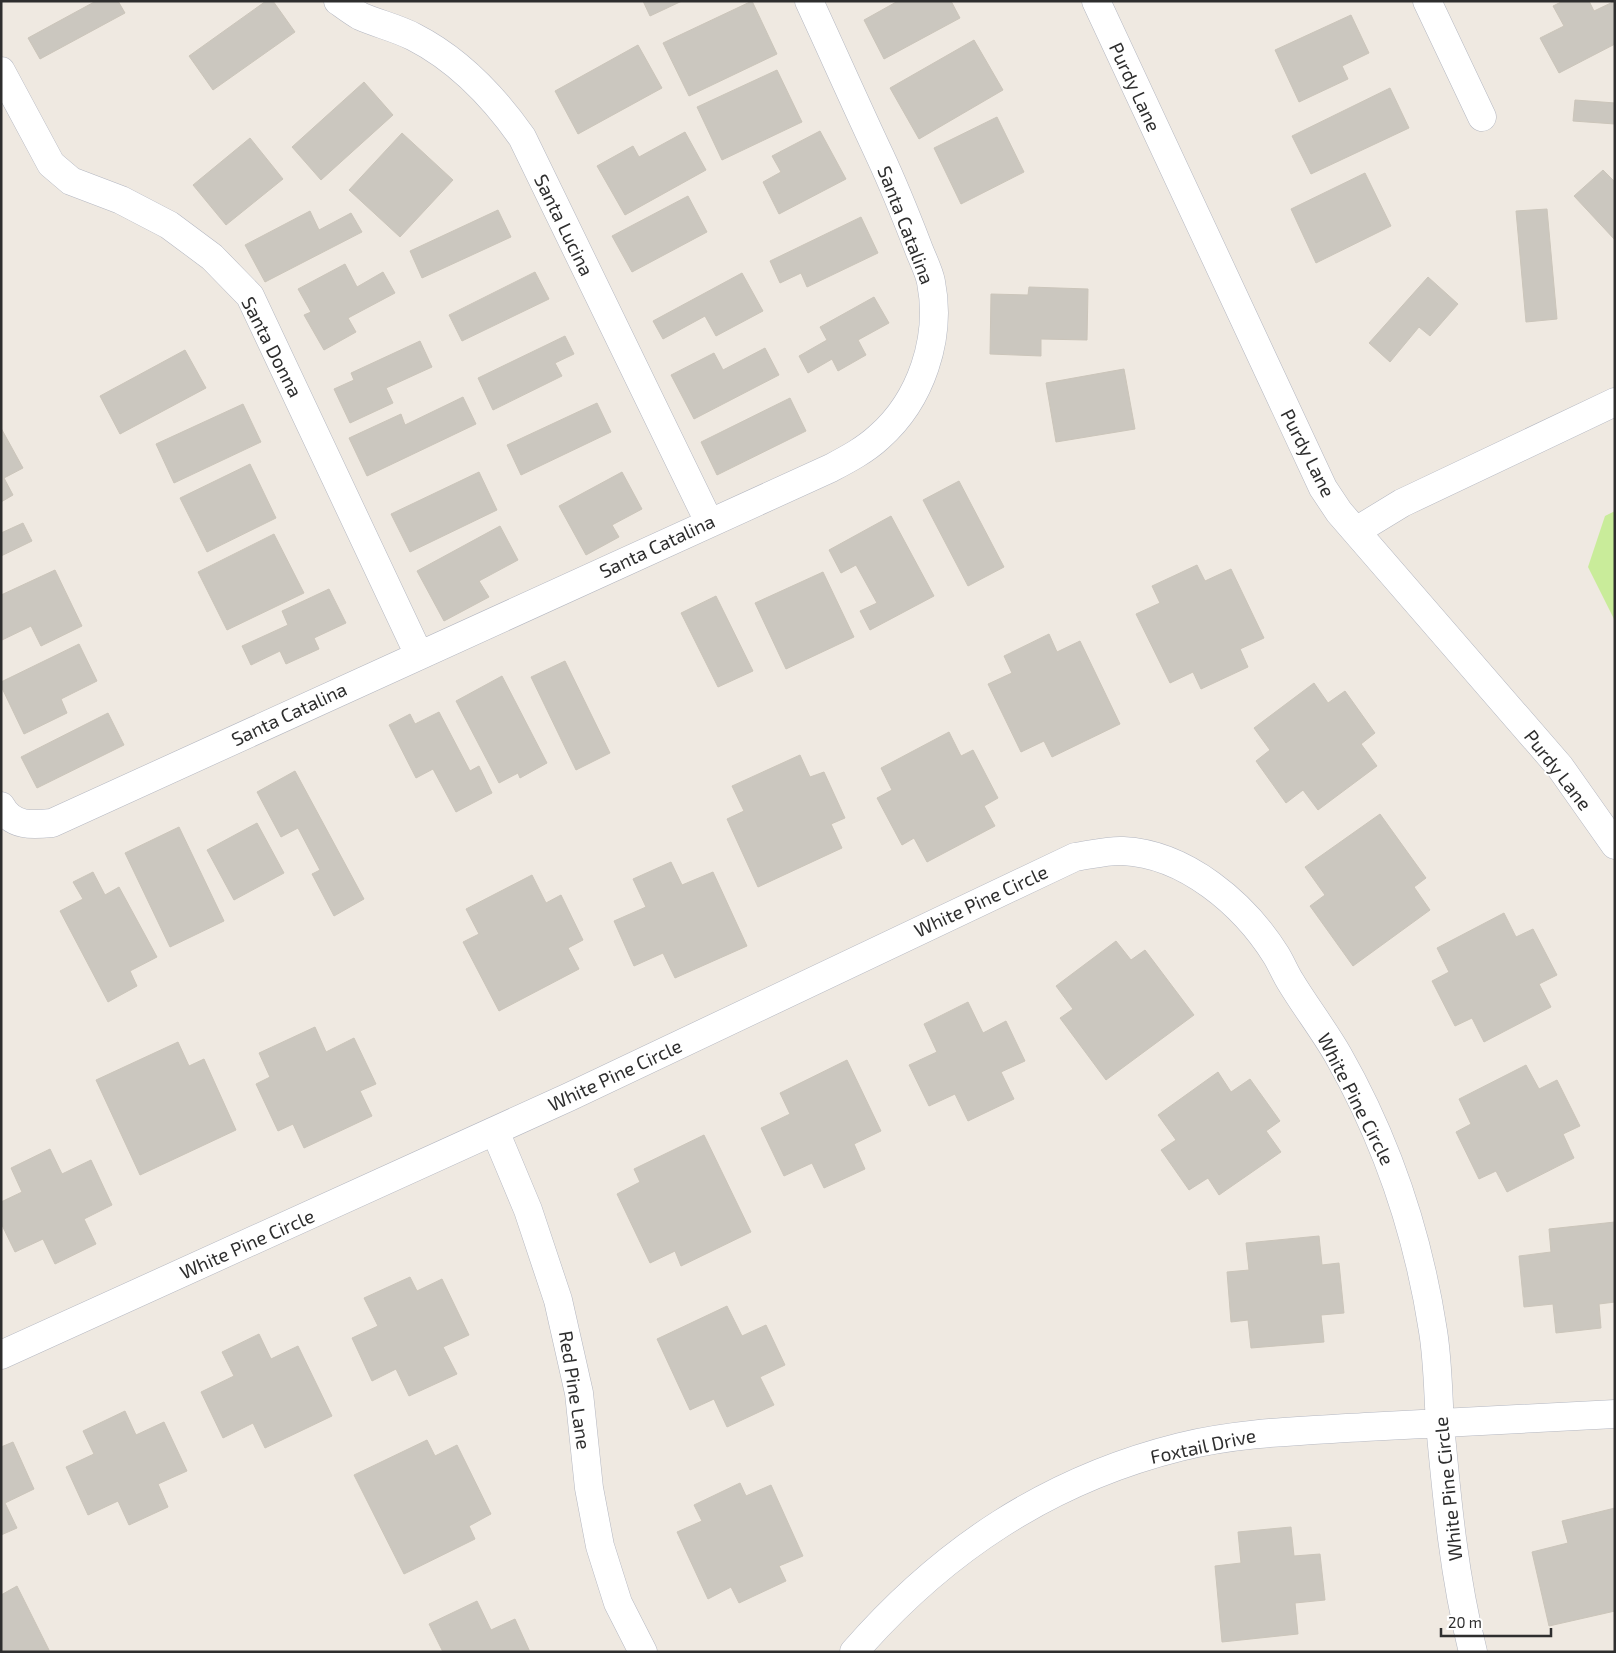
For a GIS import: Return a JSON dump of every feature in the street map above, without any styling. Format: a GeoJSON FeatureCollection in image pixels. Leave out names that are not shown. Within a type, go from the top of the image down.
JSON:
{"type":"FeatureCollection","features":[{"type":"Feature","properties":{"kind":"street","name":"Santa Lucina"},"geometry":{"type":"LineString","coordinates":[[338,1],[359,16],[412,36],[438,51],[477,82],[504,112],[522,137],[709,522]]}},
{"type":"Feature","properties":{"kind":"street","name":"Santa Catalina"},"geometry":{"type":"LineString","coordinates":[[1,806],[4,812],[26,826],[52,823],[831,468],[856,454],[879,437],[898,416],[914,392],[925,366],[931,339],[934,311],[931,282],[898,194],[809,1]]}},
{"type":"Feature","properties":{"kind":"street","name":"Purdy Lane"},"geometry":{"type":"LineString","coordinates":[[1096,1],[1309,463],[1328,496],[1560,767],[1615,845]]}},
{"type":"Feature","properties":{"kind":"street"},"geometry":{"type":"LineString","coordinates":[[1427,1],[1482,117]]}},
{"type":"Feature","properties":{"kind":"street","name":"Santa Donna"},"geometry":{"type":"LineString","coordinates":[[1,72],[50,164],[71,181],[121,200],[169,225],[212,257],[250,296],[418,655]]}},
{"type":"Feature","properties":{"kind":"street"},"geometry":{"type":"LineString","coordinates":[[1356,531],[1402,503],[1615,402]]}},
{"type":"Feature","properties":{"kind":"street","name":"White Pine Circle"},"geometry":{"type":"LineString","coordinates":[[1,1355],[495,1130],[1075,857],[1122,851],[1147,854],[1173,863],[1197,876],[1241,911],[1276,954],[1288,979],[1337,1054],[1378,1134],[1400,1188],[1424,1275],[1434,1334],[1450,1527],[1473,1652]]}},
{"type":"Feature","properties":{"kind":"street","name":"Red Pine Lane"},"geometry":{"type":"LineString","coordinates":[[495,1130],[528,1210],[558,1300],[579,1393],[589,1488],[600,1546],[618,1603],[643,1652]]}},
{"type":"Feature","properties":{"kind":"street","name":"Foxtail Drive"},"geometry":{"type":"LineString","coordinates":[[854,1652],[882,1619],[921,1582],[985,1532],[1055,1492],[1130,1462],[1181,1447],[1261,1433],[1615,1414]]}},
{"type":"Feature","properties":{"kind":"green space"},"geometry":{"type":"Polygon","coordinates":[[[1615,511],[1615,621],[1588,567],[1605,516],[1615,511]]]}},
{"type":"Feature","properties":{"kind":"building"},"geometry":{"type":"Polygon","coordinates":[[[96,1],[118,1],[125,13],[40,59],[28,38],[96,1]]]}},
{"type":"Feature","properties":{"kind":"building"},"geometry":{"type":"Polygon","coordinates":[[[266,1],[273,1],[295,32],[213,90],[189,56],[266,1]]]}},
{"type":"Feature","properties":{"kind":"building"},"geometry":{"type":"Polygon","coordinates":[[[643,1],[682,1],[650,16],[643,1]]]}},
{"type":"Feature","properties":{"kind":"building"},"geometry":{"type":"Polygon","coordinates":[[[752,1],[777,54],[689,96],[663,43],[752,1]]]}},
{"type":"Feature","properties":{"kind":"building"},"geometry":{"type":"Polygon","coordinates":[[[898,1],[951,1],[960,18],[884,59],[864,20],[898,1]]]}},
{"type":"Feature","properties":{"kind":"building"},"geometry":{"type":"Polygon","coordinates":[[[1563,1],[1589,1],[1594,11],[1615,1],[1615,44],[1559,73],[1540,38],[1564,26],[1553,6],[1563,1]]]}},
{"type":"Feature","properties":{"kind":"building"},"geometry":{"type":"Polygon","coordinates":[[[1351,15],[1369,53],[1342,66],[1348,79],[1299,102],[1275,50],[1351,15]]]}},
{"type":"Feature","properties":{"kind":"building"},"geometry":{"type":"Polygon","coordinates":[[[974,40],[1003,90],[919,139],[890,88],[974,40]]]}},
{"type":"Feature","properties":{"kind":"building"},"geometry":{"type":"Polygon","coordinates":[[[638,45],[662,88],[578,134],[555,91],[638,45]]]}},
{"type":"Feature","properties":{"kind":"building"},"geometry":{"type":"Polygon","coordinates":[[[777,70],[802,122],[722,160],[697,107],[777,70]]]}},
{"type":"Feature","properties":{"kind":"building"},"geometry":{"type":"Polygon","coordinates":[[[364,82],[393,115],[321,180],[292,147],[364,82]]]}},
{"type":"Feature","properties":{"kind":"building"},"geometry":{"type":"Polygon","coordinates":[[[1390,88],[1409,128],[1311,174],[1292,136],[1390,88]]]}},
{"type":"Feature","properties":{"kind":"building"},"geometry":{"type":"Polygon","coordinates":[[[1575,100],[1615,103],[1615,124],[1573,121],[1575,100]]]}},
{"type":"Feature","properties":{"kind":"building"},"geometry":{"type":"Polygon","coordinates":[[[997,117],[1024,172],[961,204],[934,148],[997,117]]]}},
{"type":"Feature","properties":{"kind":"building"},"geometry":{"type":"Polygon","coordinates":[[[820,131],[846,179],[779,214],[763,182],[781,172],[772,156],[820,131]]]}},
{"type":"Feature","properties":{"kind":"building"},"geometry":{"type":"Polygon","coordinates":[[[685,132],[706,170],[625,215],[597,166],[633,146],[639,157],[685,132]]]}},
{"type":"Feature","properties":{"kind":"building"},"geometry":{"type":"Polygon","coordinates":[[[402,133],[453,180],[400,237],[349,190],[402,133]]]}},
{"type":"Feature","properties":{"kind":"building"},"geometry":{"type":"Polygon","coordinates":[[[250,138],[283,179],[226,225],[193,185],[250,138]]]}},
{"type":"Feature","properties":{"kind":"building"},"geometry":{"type":"Polygon","coordinates":[[[1603,170],[1615,182],[1615,240],[1574,196],[1603,170]]]}},
{"type":"Feature","properties":{"kind":"building"},"geometry":{"type":"Polygon","coordinates":[[[1365,173],[1391,226],[1316,263],[1291,209],[1365,173]]]}},
{"type":"Feature","properties":{"kind":"building"},"geometry":{"type":"Polygon","coordinates":[[[688,196],[707,232],[632,272],[612,236],[688,196]]]}},
{"type":"Feature","properties":{"kind":"building"},"geometry":{"type":"Polygon","coordinates":[[[1547,209],[1557,319],[1526,322],[1516,211],[1547,209]]]}},
{"type":"Feature","properties":{"kind":"building"},"geometry":{"type":"Polygon","coordinates":[[[498,210],[511,237],[422,278],[410,251],[498,210]]]}},
{"type":"Feature","properties":{"kind":"building"},"geometry":{"type":"Polygon","coordinates":[[[310,211],[319,230],[351,213],[362,232],[265,282],[245,245],[310,211]]]}},
{"type":"Feature","properties":{"kind":"building"},"geometry":{"type":"Polygon","coordinates":[[[861,217],[878,253],[807,287],[801,273],[780,283],[770,261],[861,217]]]}},
{"type":"Feature","properties":{"kind":"building"},"geometry":{"type":"Polygon","coordinates":[[[345,264],[357,287],[383,272],[395,293],[348,318],[356,332],[324,350],[304,315],[311,312],[298,289],[345,264]]]}},
{"type":"Feature","properties":{"kind":"building"},"geometry":{"type":"Polygon","coordinates":[[[535,272],[549,299],[462,341],[449,315],[535,272]]]}},
{"type":"Feature","properties":{"kind":"building"},"geometry":{"type":"Polygon","coordinates":[[[742,273],[763,311],[716,336],[705,316],[663,339],[653,321],[742,273]]]}},
{"type":"Feature","properties":{"kind":"building"},"geometry":{"type":"Polygon","coordinates":[[[1428,277],[1458,304],[1430,336],[1419,327],[1390,362],[1369,343],[1428,277]]]}},
{"type":"Feature","properties":{"kind":"building"},"geometry":{"type":"Polygon","coordinates":[[[1029,287],[1088,289],[1087,340],[1041,339],[1041,356],[990,354],[991,294],[1028,295],[1029,287]]]}},
{"type":"Feature","properties":{"kind":"building"},"geometry":{"type":"Polygon","coordinates":[[[874,297],[889,323],[858,340],[866,355],[838,371],[832,359],[808,373],[799,356],[827,340],[820,327],[874,297]]]}},
{"type":"Feature","properties":{"kind":"building"},"geometry":{"type":"Polygon","coordinates":[[[565,336],[574,354],[555,363],[562,376],[493,410],[478,378],[565,336]]]}},
{"type":"Feature","properties":{"kind":"building"},"geometry":{"type":"Polygon","coordinates":[[[420,341],[432,367],[386,388],[393,403],[350,423],[334,389],[354,380],[351,373],[420,341]]]}},
{"type":"Feature","properties":{"kind":"building"},"geometry":{"type":"Polygon","coordinates":[[[765,348],[779,375],[694,419],[671,375],[714,353],[723,370],[765,348]]]}},
{"type":"Feature","properties":{"kind":"building"},"geometry":{"type":"Polygon","coordinates":[[[185,350],[206,388],[120,434],[100,396],[185,350]]]}},
{"type":"Feature","properties":{"kind":"building"},"geometry":{"type":"Polygon","coordinates":[[[1124,369],[1135,429],[1056,442],[1046,383],[1124,369]]]}},
{"type":"Feature","properties":{"kind":"building"},"geometry":{"type":"Polygon","coordinates":[[[463,397],[476,424],[367,476],[349,438],[401,414],[405,425],[463,397]]]}},
{"type":"Feature","properties":{"kind":"building"},"geometry":{"type":"Polygon","coordinates":[[[790,398],[806,431],[717,475],[701,442],[790,398]]]}},
{"type":"Feature","properties":{"kind":"building"},"geometry":{"type":"Polygon","coordinates":[[[597,403],[611,432],[521,475],[507,445],[597,403]]]}},
{"type":"Feature","properties":{"kind":"building"},"geometry":{"type":"Polygon","coordinates":[[[243,404],[261,442],[174,483],[156,444],[243,404]]]}},
{"type":"Feature","properties":{"kind":"building"},"geometry":{"type":"Polygon","coordinates":[[[1,428],[23,468],[4,478],[13,495],[1,502],[1,428]]]}},
{"type":"Feature","properties":{"kind":"building"},"geometry":{"type":"Polygon","coordinates":[[[250,464],[276,518],[207,552],[180,498],[250,464]]]}},
{"type":"Feature","properties":{"kind":"building"},"geometry":{"type":"Polygon","coordinates":[[[479,472],[497,510],[410,552],[391,514],[479,472]]]}},
{"type":"Feature","properties":{"kind":"building"},"geometry":{"type":"Polygon","coordinates":[[[622,472],[642,509],[612,525],[619,537],[586,555],[559,506],[622,472]]]}},
{"type":"Feature","properties":{"kind":"building"},"geometry":{"type":"Polygon","coordinates":[[[959,481],[1004,567],[968,586],[923,500],[959,481]]]}},
{"type":"Feature","properties":{"kind":"building"},"geometry":{"type":"Polygon","coordinates":[[[891,516],[934,596],[870,630],[860,611],[877,603],[856,565],[841,573],[829,550],[891,516]]]}},
{"type":"Feature","properties":{"kind":"building"},"geometry":{"type":"Polygon","coordinates":[[[23,523],[32,541],[1,556],[1,533],[23,523]]]}},
{"type":"Feature","properties":{"kind":"building"},"geometry":{"type":"Polygon","coordinates":[[[500,526],[518,560],[479,581],[489,597],[444,621],[417,571],[500,526]]]}},
{"type":"Feature","properties":{"kind":"building"},"geometry":{"type":"Polygon","coordinates":[[[274,534],[304,593],[227,630],[198,572],[274,534]]]}},
{"type":"Feature","properties":{"kind":"building"},"geometry":{"type":"Polygon","coordinates":[[[1197,565],[1205,581],[1231,569],[1264,638],[1240,649],[1248,667],[1201,689],[1193,672],[1170,683],[1136,614],[1160,603],[1152,586],[1197,565]]]}},
{"type":"Feature","properties":{"kind":"building"},"geometry":{"type":"Polygon","coordinates":[[[55,570],[82,626],[41,646],[31,626],[2,640],[1,595],[55,570]]]}},
{"type":"Feature","properties":{"kind":"building"},"geometry":{"type":"Polygon","coordinates":[[[823,572],[854,637],[786,669],[755,603],[823,572]]]}},
{"type":"Feature","properties":{"kind":"building"},"geometry":{"type":"Polygon","coordinates":[[[329,589],[346,623],[314,638],[319,649],[286,664],[280,651],[251,665],[242,646],[288,625],[282,611],[329,589]]]}},
{"type":"Feature","properties":{"kind":"building"},"geometry":{"type":"Polygon","coordinates":[[[716,596],[753,671],[718,687],[681,613],[716,596]]]}},
{"type":"Feature","properties":{"kind":"building"},"geometry":{"type":"Polygon","coordinates":[[[1049,634],[1057,652],[1080,641],[1120,724],[1052,757],[1044,741],[1021,752],[988,684],[1012,673],[1004,656],[1049,634]]]}},
{"type":"Feature","properties":{"kind":"building"},"geometry":{"type":"Polygon","coordinates":[[[79,644],[97,681],[61,699],[67,713],[24,734],[1,686],[1,682],[79,644]]]}},
{"type":"Feature","properties":{"kind":"building"},"geometry":{"type":"Polygon","coordinates":[[[565,661],[610,753],[576,770],[531,677],[565,661]]]}},
{"type":"Feature","properties":{"kind":"building"},"geometry":{"type":"Polygon","coordinates":[[[502,676],[547,763],[520,778],[518,773],[499,783],[456,701],[502,676]]]}},
{"type":"Feature","properties":{"kind":"building"},"geometry":{"type":"Polygon","coordinates":[[[1314,683],[1328,703],[1345,691],[1375,733],[1361,744],[1377,766],[1318,810],[1303,790],[1286,803],[1256,761],[1270,750],[1254,728],[1314,683]]]}},
{"type":"Feature","properties":{"kind":"building"},"geometry":{"type":"Polygon","coordinates":[[[439,712],[470,771],[479,766],[492,793],[456,812],[433,769],[416,778],[389,725],[410,714],[415,724],[439,712]]]}},
{"type":"Feature","properties":{"kind":"building"},"geometry":{"type":"Polygon","coordinates":[[[108,713],[124,745],[37,788],[21,757],[108,713]]]}},
{"type":"Feature","properties":{"kind":"building"},"geometry":{"type":"Polygon","coordinates":[[[949,732],[961,756],[973,750],[998,798],[984,806],[995,826],[927,862],[914,838],[902,845],[877,798],[892,790],[881,768],[949,732]]]}},
{"type":"Feature","properties":{"kind":"building"},"geometry":{"type":"Polygon","coordinates":[[[800,755],[810,777],[824,772],[845,818],[831,824],[842,848],[758,887],[727,819],[744,811],[732,786],[800,755]]]}},
{"type":"Feature","properties":{"kind":"building"},"geometry":{"type":"Polygon","coordinates":[[[295,771],[364,899],[334,916],[312,874],[320,870],[298,828],[281,837],[257,792],[295,771]]]}},
{"type":"Feature","properties":{"kind":"building"},"geometry":{"type":"Polygon","coordinates":[[[1380,814],[1426,878],[1414,887],[1430,910],[1353,966],[1310,906],[1325,895],[1305,867],[1380,814]]]}},
{"type":"Feature","properties":{"kind":"building"},"geometry":{"type":"Polygon","coordinates":[[[257,823],[284,873],[234,900],[207,850],[257,823]]]}},
{"type":"Feature","properties":{"kind":"building"},"geometry":{"type":"Polygon","coordinates":[[[179,827],[224,921],[170,947],[125,853],[179,827]]]}},
{"type":"Feature","properties":{"kind":"building"},"geometry":{"type":"Polygon","coordinates":[[[671,862],[682,885],[713,872],[747,946],[675,978],[663,953],[634,966],[614,921],[646,907],[633,879],[671,862]]]}},
{"type":"Feature","properties":{"kind":"building"},"geometry":{"type":"Polygon","coordinates":[[[93,872],[105,895],[119,887],[157,957],[130,971],[137,986],[108,1002],[60,911],[83,899],[73,882],[93,872]]]}},
{"type":"Feature","properties":{"kind":"building"},"geometry":{"type":"Polygon","coordinates":[[[532,875],[546,903],[561,895],[583,940],[568,948],[579,969],[499,1011],[463,942],[479,934],[466,909],[532,875]]]}},
{"type":"Feature","properties":{"kind":"building"},"geometry":{"type":"Polygon","coordinates":[[[1504,913],[1516,937],[1533,929],[1557,975],[1539,984],[1551,1007],[1484,1042],[1472,1018],[1455,1026],[1432,981],[1449,972],[1437,948],[1504,913]]]}},
{"type":"Feature","properties":{"kind":"building"},"geometry":{"type":"Polygon","coordinates":[[[1116,941],[1131,960],[1145,950],[1194,1015],[1106,1080],[1060,1018],[1073,1009],[1056,986],[1116,941]]]}},
{"type":"Feature","properties":{"kind":"building"},"geometry":{"type":"Polygon","coordinates":[[[968,1002],[983,1033],[1006,1021],[1025,1061],[1001,1072],[1014,1099],[968,1121],[955,1094],[929,1106],[909,1065],[937,1052],[924,1024],[968,1002]]]}},
{"type":"Feature","properties":{"kind":"building"},"geometry":{"type":"Polygon","coordinates":[[[315,1027],[326,1052],[354,1038],[376,1084],[360,1091],[372,1116],[304,1148],[293,1124],[278,1131],[256,1084],[270,1077],[259,1053],[315,1027]]]}},
{"type":"Feature","properties":{"kind":"building"},"geometry":{"type":"Polygon","coordinates":[[[178,1042],[189,1066],[204,1059],[236,1130],[140,1175],[96,1080],[178,1042]]]}},
{"type":"Feature","properties":{"kind":"building"},"geometry":{"type":"Polygon","coordinates":[[[847,1060],[881,1131],[854,1144],[865,1169],[824,1188],[812,1163],[784,1176],[761,1128],[790,1114],[780,1093],[847,1060]]]}},
{"type":"Feature","properties":{"kind":"building"},"geometry":{"type":"Polygon","coordinates":[[[1526,1065],[1539,1089],[1557,1080],[1580,1126],[1563,1134],[1574,1158],[1507,1192],[1496,1171],[1479,1179],[1456,1132],[1471,1124],[1459,1099],[1526,1065]]]}},
{"type":"Feature","properties":{"kind":"building"},"geometry":{"type":"Polygon","coordinates":[[[1218,1072],[1231,1092],[1250,1079],[1280,1121],[1266,1131],[1281,1152],[1219,1195],[1208,1178],[1189,1190],[1161,1150],[1176,1140],[1158,1115],[1218,1072]]]}},
{"type":"Feature","properties":{"kind":"building"},"geometry":{"type":"Polygon","coordinates":[[[704,1135],[751,1232],[681,1266],[675,1251],[650,1263],[617,1194],[640,1182],[634,1169],[704,1135]]]}},
{"type":"Feature","properties":{"kind":"building"},"geometry":{"type":"Polygon","coordinates":[[[50,1149],[62,1174],[91,1160],[112,1205],[84,1219],[96,1244],[55,1264],[43,1239],[15,1252],[1,1223],[1,1202],[22,1192],[11,1168],[50,1149]]]}},
{"type":"Feature","properties":{"kind":"building"},"geometry":{"type":"Polygon","coordinates":[[[1615,1222],[1615,1302],[1599,1304],[1601,1328],[1556,1333],[1553,1304],[1524,1307],[1519,1256],[1551,1252],[1549,1229],[1615,1222]]]}},
{"type":"Feature","properties":{"kind":"building"},"geometry":{"type":"Polygon","coordinates":[[[1319,1236],[1322,1265],[1339,1263],[1344,1313],[1321,1315],[1324,1342],[1251,1348],[1248,1320],[1231,1322],[1227,1272],[1249,1270],[1246,1243],[1319,1236]]]}},
{"type":"Feature","properties":{"kind":"building"},"geometry":{"type":"Polygon","coordinates":[[[410,1277],[417,1291],[442,1279],[469,1335],[443,1347],[457,1374],[409,1396],[396,1369],[372,1381],[352,1338],[378,1326],[364,1298],[410,1277]]]}},
{"type":"Feature","properties":{"kind":"building"},"geometry":{"type":"Polygon","coordinates":[[[727,1306],[742,1336],[766,1325],[785,1365],[760,1377],[774,1405],[727,1427],[714,1399],[690,1410],[657,1339],[727,1306]]]}},
{"type":"Feature","properties":{"kind":"building"},"geometry":{"type":"Polygon","coordinates":[[[259,1334],[271,1359],[298,1346],[332,1416],[265,1448],[253,1423],[223,1438],[201,1392],[234,1376],[222,1352],[259,1334]]]}},
{"type":"Feature","properties":{"kind":"building"},"geometry":{"type":"Polygon","coordinates":[[[125,1411],[136,1435],[164,1422],[187,1471],[158,1484],[168,1507],[129,1525],[118,1501],[88,1515],[66,1467],[94,1454],[83,1431],[125,1411]]]}},
{"type":"Feature","properties":{"kind":"building"},"geometry":{"type":"Polygon","coordinates":[[[427,1440],[435,1456],[457,1445],[491,1514],[469,1526],[475,1539],[404,1574],[354,1475],[427,1440]]]}},
{"type":"Feature","properties":{"kind":"building"},"geometry":{"type":"Polygon","coordinates":[[[13,1442],[34,1489],[5,1503],[17,1528],[1,1535],[1,1447],[13,1442]]]}},
{"type":"Feature","properties":{"kind":"building"},"geometry":{"type":"Polygon","coordinates":[[[740,1483],[746,1496],[771,1485],[803,1556],[779,1566],[786,1581],[739,1603],[731,1587],[708,1599],[677,1532],[702,1521],[694,1505],[740,1483]]]}},
{"type":"Feature","properties":{"kind":"building"},"geometry":{"type":"Polygon","coordinates":[[[1615,1508],[1615,1611],[1549,1626],[1532,1552],[1568,1543],[1562,1521],[1615,1508]]]}},
{"type":"Feature","properties":{"kind":"building"},"geometry":{"type":"Polygon","coordinates":[[[1291,1527],[1294,1556],[1320,1554],[1325,1600],[1295,1603],[1298,1634],[1222,1642],[1215,1566],[1241,1563],[1238,1532],[1291,1527]]]}},
{"type":"Feature","properties":{"kind":"building"},"geometry":{"type":"Polygon","coordinates":[[[17,1586],[50,1652],[1,1652],[1,1595],[17,1586]]]}},
{"type":"Feature","properties":{"kind":"building"},"geometry":{"type":"Polygon","coordinates":[[[477,1601],[491,1630],[515,1619],[530,1652],[443,1652],[429,1624],[477,1601]]]}}]}
